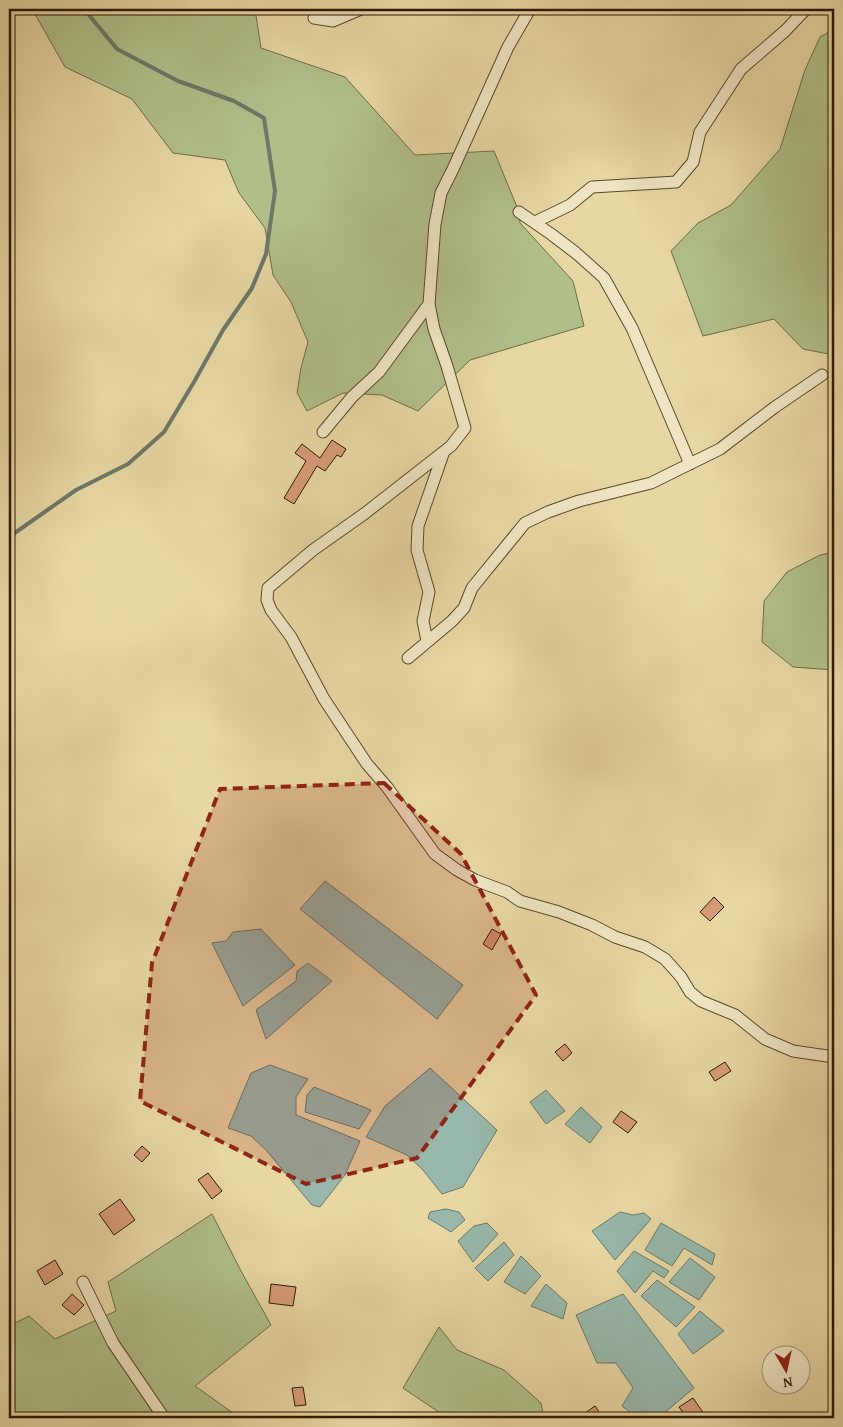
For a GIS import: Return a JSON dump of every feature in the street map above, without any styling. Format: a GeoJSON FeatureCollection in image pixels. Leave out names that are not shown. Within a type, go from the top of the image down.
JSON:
{"type":"FeatureCollection","features":[{"type":"Feature","properties":{"kind":"street"},"geometry":{"type":"LineString","coordinates":[[314,18],[333,21],[361,9]]}},
{"type":"Feature","properties":{"kind":"street"},"geometry":{"type":"LineString","coordinates":[[530,9],[508,47],[441,193],[435,224],[429,304],[434,329],[465,428],[452,446],[364,514],[313,550],[268,588],[267,600],[271,610],[290,637],[333,713],[368,764],[387,787],[435,854],[475,880],[507,892],[520,901],[559,912],[592,925],[615,937],[645,947],[665,959],[681,977],[690,992],[701,1001],[735,1016],[765,1039],[793,1051],[834,1057]]}},
{"type":"Feature","properties":{"kind":"street"},"geometry":{"type":"LineString","coordinates":[[535,222],[570,205],[592,187],[676,182],[693,162],[700,132],[741,69],[785,31],[806,9]]}},
{"type":"Feature","properties":{"kind":"street"},"geometry":{"type":"LineString","coordinates":[[519,212],[576,253],[604,278],[632,328],[690,464]]}},
{"type":"Feature","properties":{"kind":"street"},"geometry":{"type":"LineString","coordinates":[[323,432],[352,397],[379,372],[429,304]]}},
{"type":"Feature","properties":{"kind":"street"},"geometry":{"type":"LineString","coordinates":[[408,658],[452,621],[464,608],[472,588],[525,523],[548,512],[579,501],[651,483],[690,464],[720,449],[775,407],[822,375]]}},
{"type":"Feature","properties":{"kind":"street"},"geometry":{"type":"LineString","coordinates":[[427,641],[424,621],[429,592],[417,550],[418,526],[443,453]]}},
{"type":"Feature","properties":{"kind":"street"},"geometry":{"type":"LineString","coordinates":[[83,1282],[113,1343],[164,1418]]}},
{"type":"Feature","properties":{"kind":"highlighted area"},"geometry":{"type":"Polygon","coordinates":[[[384,783],[461,854],[536,995],[417,1158],[306,1184],[140,1101],[152,963],[220,789],[384,783]]]}},
{"type":"Feature","properties":{"kind":"green space"},"geometry":{"type":"Polygon","coordinates":[[[32,9],[255,9],[261,48],[345,77],[415,155],[494,151],[519,212],[520,223],[573,281],[584,326],[470,360],[418,411],[382,395],[343,393],[307,411],[297,393],[308,342],[291,302],[273,275],[265,228],[239,193],[225,160],[173,153],[132,99],[65,67],[32,9]]]}},
{"type":"Feature","properties":{"kind":"green space"},"geometry":{"type":"Polygon","coordinates":[[[834,29],[834,355],[803,349],[774,319],[703,336],[671,251],[698,223],[731,205],[780,149],[805,70],[820,37],[834,29]]]}},
{"type":"Feature","properties":{"kind":"green space"},"geometry":{"type":"Polygon","coordinates":[[[834,552],[834,670],[793,667],[762,642],[764,601],[787,572],[820,555],[834,552]]]}},
{"type":"Feature","properties":{"kind":"green space"},"geometry":{"type":"Polygon","coordinates":[[[212,1214],[271,1325],[195,1386],[240,1418],[9,1418],[9,1326],[29,1316],[55,1339],[116,1311],[108,1282],[212,1214]]]}},
{"type":"Feature","properties":{"kind":"green space"},"geometry":{"type":"Polygon","coordinates":[[[439,1327],[457,1350],[504,1370],[541,1403],[544,1418],[446,1418],[403,1388],[439,1327]]]}},
{"type":"Feature","properties":{"kind":"shaded area"},"geometry":{"type":"Polygon","coordinates":[[[325,881],[463,985],[437,1019],[300,909],[325,881]]]}},
{"type":"Feature","properties":{"kind":"shaded area"},"geometry":{"type":"Polygon","coordinates":[[[261,929],[295,965],[243,1006],[212,943],[226,941],[233,932],[261,929]]]}},
{"type":"Feature","properties":{"kind":"shaded area"},"geometry":{"type":"Polygon","coordinates":[[[308,963],[332,981],[266,1039],[256,1010],[296,981],[297,971],[308,963]]]}},
{"type":"Feature","properties":{"kind":"shaded area"},"geometry":{"type":"Polygon","coordinates":[[[270,1065],[308,1079],[296,1097],[296,1115],[360,1141],[345,1175],[320,1207],[312,1205],[266,1150],[251,1136],[228,1128],[251,1073],[270,1065]]]}},
{"type":"Feature","properties":{"kind":"shaded area"},"geometry":{"type":"Polygon","coordinates":[[[430,1068],[497,1130],[463,1187],[442,1194],[423,1170],[407,1155],[366,1137],[385,1106],[430,1068]]]}},
{"type":"Feature","properties":{"kind":"shaded area"},"geometry":{"type":"Polygon","coordinates":[[[314,1087],[371,1110],[359,1129],[305,1112],[307,1095],[314,1087]]]}},
{"type":"Feature","properties":{"kind":"shaded area"},"geometry":{"type":"Polygon","coordinates":[[[546,1090],[565,1111],[546,1124],[530,1102],[546,1090]]]}},
{"type":"Feature","properties":{"kind":"shaded area"},"geometry":{"type":"Polygon","coordinates":[[[581,1107],[602,1127],[590,1143],[565,1124],[581,1107]]]}},
{"type":"Feature","properties":{"kind":"shaded area"},"geometry":{"type":"Polygon","coordinates":[[[446,1209],[459,1212],[465,1220],[451,1232],[428,1218],[430,1212],[446,1209]]]}},
{"type":"Feature","properties":{"kind":"shaded area"},"geometry":{"type":"Polygon","coordinates":[[[620,1212],[633,1215],[644,1213],[651,1219],[615,1260],[592,1231],[620,1212]]]}},
{"type":"Feature","properties":{"kind":"shaded area"},"geometry":{"type":"Polygon","coordinates":[[[487,1223],[498,1234],[473,1262],[458,1241],[474,1226],[487,1223]]]}},
{"type":"Feature","properties":{"kind":"shaded area"},"geometry":{"type":"Polygon","coordinates":[[[661,1223],[715,1254],[712,1265],[684,1248],[672,1266],[645,1250],[661,1223]]]}},
{"type":"Feature","properties":{"kind":"shaded area"},"geometry":{"type":"Polygon","coordinates":[[[504,1242],[514,1255],[488,1281],[475,1268],[504,1242]]]}},
{"type":"Feature","properties":{"kind":"shaded area"},"geometry":{"type":"Polygon","coordinates":[[[634,1251],[669,1271],[664,1278],[653,1271],[635,1293],[617,1271],[634,1251]]]}},
{"type":"Feature","properties":{"kind":"shaded area"},"geometry":{"type":"Polygon","coordinates":[[[521,1256],[541,1276],[525,1294],[504,1282],[521,1256]]]}},
{"type":"Feature","properties":{"kind":"shaded area"},"geometry":{"type":"Polygon","coordinates":[[[690,1258],[715,1277],[699,1300],[669,1282],[690,1258]]]}},
{"type":"Feature","properties":{"kind":"shaded area"},"geometry":{"type":"Polygon","coordinates":[[[657,1280],[695,1307],[676,1327],[641,1296],[657,1280]]]}},
{"type":"Feature","properties":{"kind":"shaded area"},"geometry":{"type":"Polygon","coordinates":[[[546,1284],[567,1303],[563,1319],[531,1306],[546,1284]]]}},
{"type":"Feature","properties":{"kind":"shaded area"},"geometry":{"type":"Polygon","coordinates":[[[623,1294],[694,1388],[658,1418],[637,1418],[622,1406],[633,1388],[616,1363],[597,1363],[576,1315],[623,1294]]]}},
{"type":"Feature","properties":{"kind":"shaded area"},"geometry":{"type":"Polygon","coordinates":[[[700,1311],[724,1331],[693,1354],[678,1334],[700,1311]]]}},
{"type":"Feature","properties":{"kind":"building"},"geometry":{"type":"Polygon","coordinates":[[[332,440],[346,449],[341,457],[337,455],[325,471],[317,466],[294,504],[284,498],[306,461],[295,453],[302,444],[320,458],[332,440]]]}},
{"type":"Feature","properties":{"kind":"building"},"geometry":{"type":"Polygon","coordinates":[[[714,897],[724,907],[710,921],[700,912],[714,897]]]}},
{"type":"Feature","properties":{"kind":"building"},"geometry":{"type":"Polygon","coordinates":[[[492,929],[501,934],[492,950],[483,944],[492,929]]]}},
{"type":"Feature","properties":{"kind":"building"},"geometry":{"type":"Polygon","coordinates":[[[565,1044],[572,1053],[563,1061],[555,1052],[565,1044]]]}},
{"type":"Feature","properties":{"kind":"building"},"geometry":{"type":"Polygon","coordinates":[[[725,1062],[731,1071],[715,1081],[709,1072],[725,1062]]]}},
{"type":"Feature","properties":{"kind":"building"},"geometry":{"type":"Polygon","coordinates":[[[621,1111],[637,1122],[628,1133],[613,1122],[621,1111]]]}},
{"type":"Feature","properties":{"kind":"building"},"geometry":{"type":"Polygon","coordinates":[[[142,1146],[150,1153],[142,1162],[134,1155],[142,1146]]]}},
{"type":"Feature","properties":{"kind":"building"},"geometry":{"type":"Polygon","coordinates":[[[208,1173],[222,1191],[212,1199],[198,1180],[208,1173]]]}},
{"type":"Feature","properties":{"kind":"building"},"geometry":{"type":"Polygon","coordinates":[[[120,1199],[135,1220],[114,1235],[99,1214],[120,1199]]]}},
{"type":"Feature","properties":{"kind":"building"},"geometry":{"type":"Polygon","coordinates":[[[55,1260],[63,1274],[45,1285],[37,1271],[55,1260]]]}},
{"type":"Feature","properties":{"kind":"building"},"geometry":{"type":"Polygon","coordinates":[[[271,1284],[296,1287],[293,1306],[269,1303],[271,1284]]]}},
{"type":"Feature","properties":{"kind":"building"},"geometry":{"type":"Polygon","coordinates":[[[72,1294],[84,1305],[74,1315],[62,1305],[72,1294]]]}},
{"type":"Feature","properties":{"kind":"building"},"geometry":{"type":"Polygon","coordinates":[[[303,1387],[306,1405],[295,1406],[292,1388],[303,1387]]]}},
{"type":"Feature","properties":{"kind":"building"},"geometry":{"type":"Polygon","coordinates":[[[693,1398],[707,1418],[687,1418],[679,1407],[693,1398]]]}},
{"type":"Feature","properties":{"kind":"building"},"geometry":{"type":"Polygon","coordinates":[[[595,1406],[603,1418],[578,1418],[595,1406]]]}},
{"type":"Feature","properties":{"kind":"waterway"},"geometry":{"type":"LineString","coordinates":[[9,537],[76,490],[128,464],[164,432],[223,330],[252,288],[266,254],[275,191],[264,118],[234,101],[178,81],[117,49],[84,9]]}}]}
